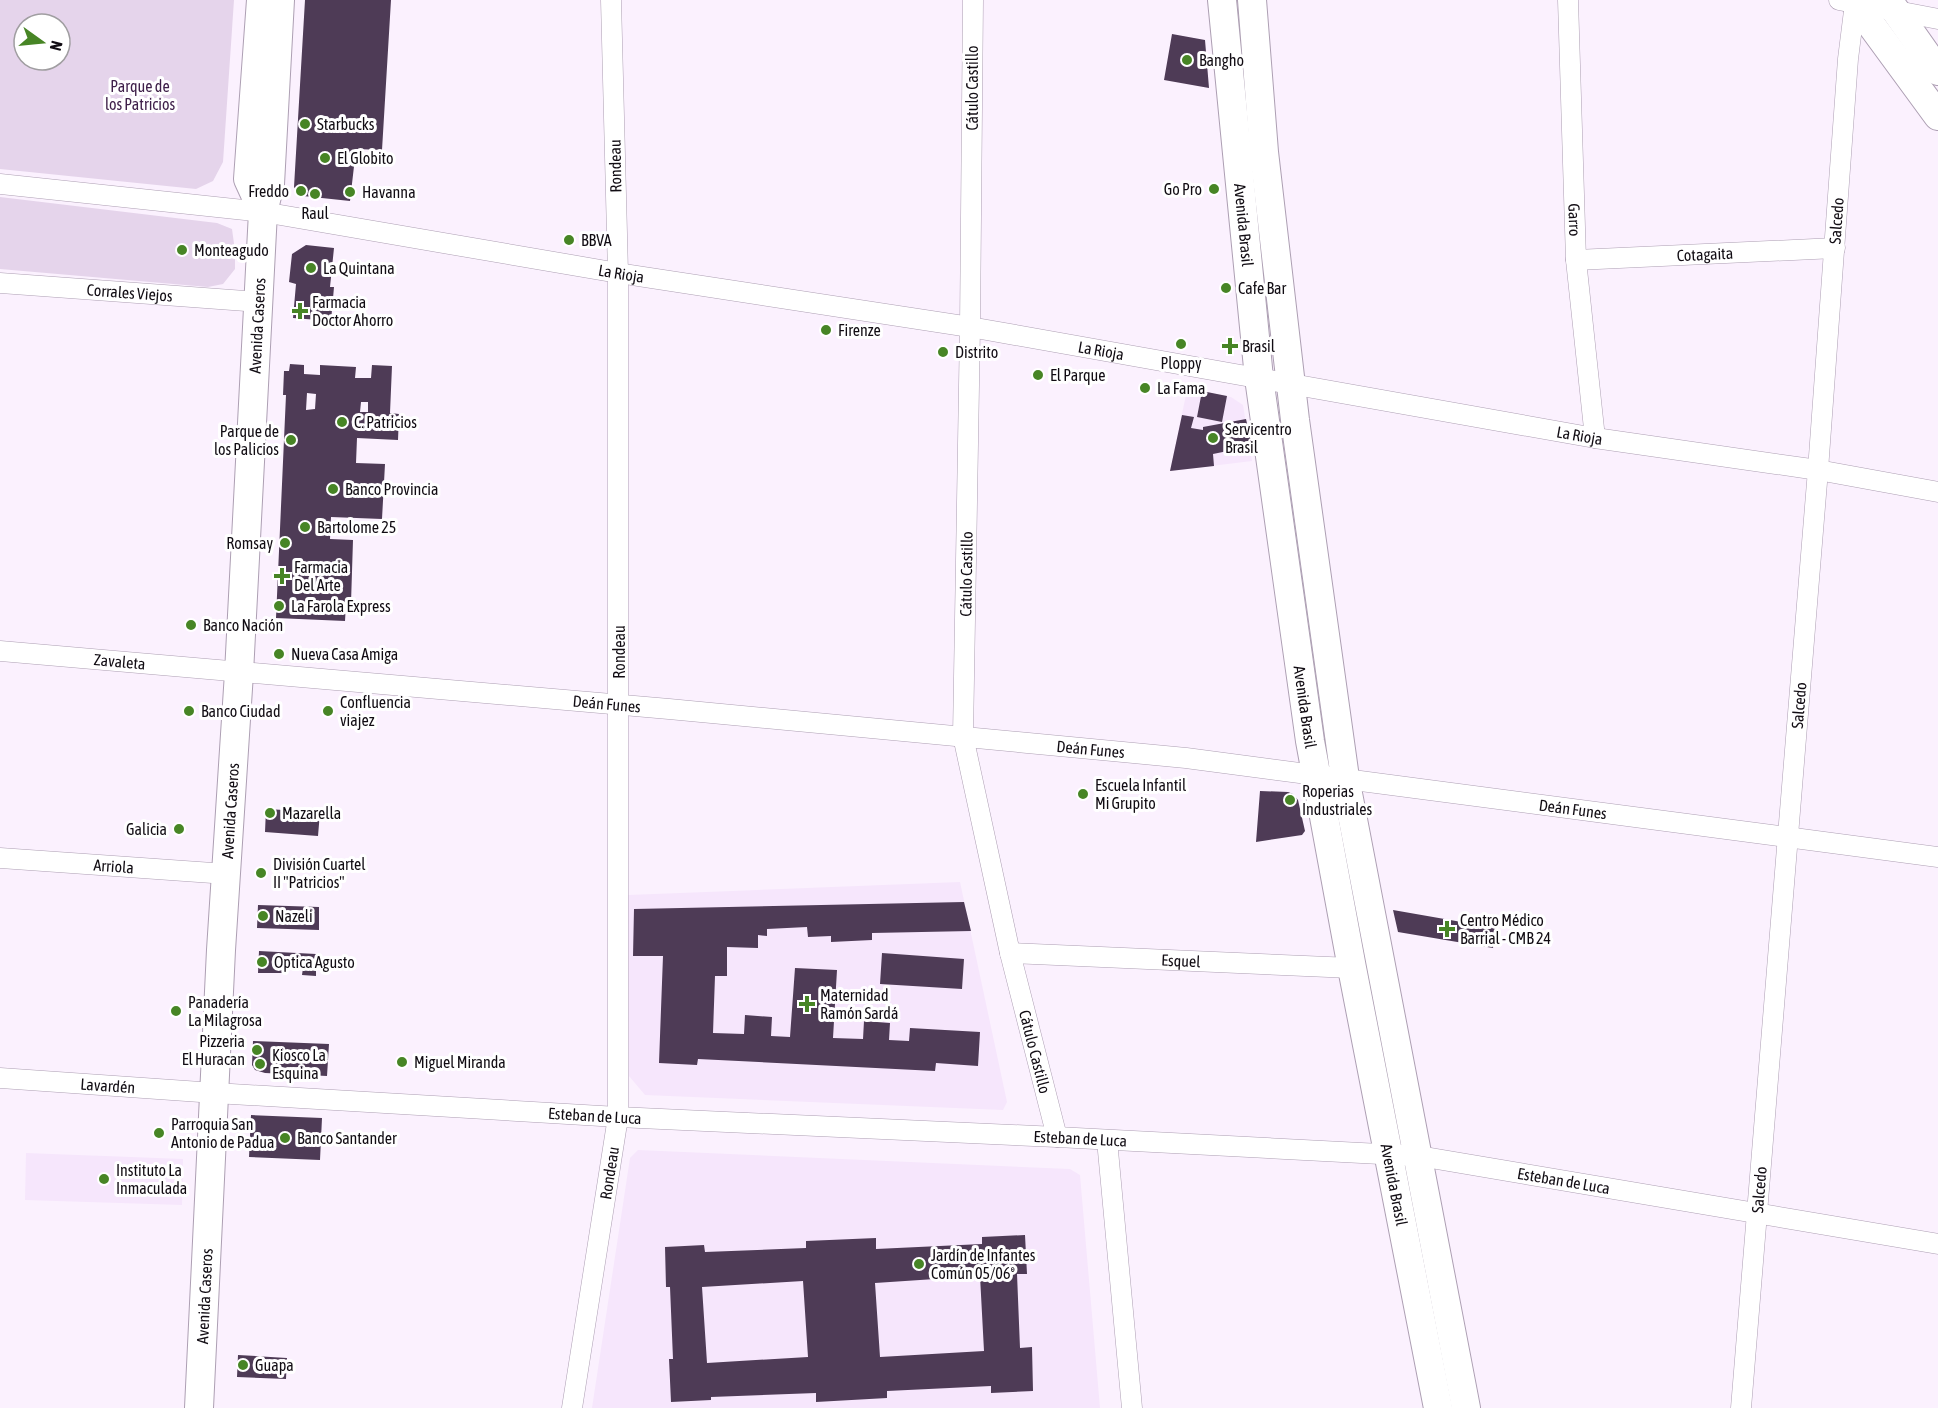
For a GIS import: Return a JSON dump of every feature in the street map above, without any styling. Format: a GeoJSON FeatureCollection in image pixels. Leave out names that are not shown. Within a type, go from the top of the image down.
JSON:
{"type":"FeatureCollection","features":[{"type":"Feature","properties":{"kind":"main road","name":"Avenida Caseros"},"geometry":{"type":"LineString","coordinates":[[261,0],[248,179],[263,212]]}},
{"type":"Feature","properties":{"kind":"main road","name":"Avenida Caseros"},"geometry":{"type":"LineString","coordinates":[[200,1408],[263,212],[270,184],[280,0]]}},
{"type":"Feature","properties":{"kind":"main road","name":"Avenida Brasil"},"geometry":{"type":"LineString","coordinates":[[1222,0],[1259,378],[1316,774],[1438,1408]]}},
{"type":"Feature","properties":{"kind":"main road","name":"Avenida Brasil"},"geometry":{"type":"LineString","coordinates":[[1252,0],[1264,152],[1291,384],[1346,778],[1466,1408]]}},
{"type":"Feature","properties":{"kind":"main road"},"geometry":{"type":"LineString","coordinates":[[1849,1],[1938,116]]}},
{"type":"Feature","properties":{"kind":"main road"},"geometry":{"type":"LineString","coordinates":[[1891,5],[1938,70]]}},
{"type":"Feature","properties":{"kind":"street","name":"Rondeau"},"geometry":{"type":"LineString","coordinates":[[572,1408],[618,1117],[618,273],[611,0]]}},
{"type":"Feature","properties":{"kind":"street","name":"Cátulo Castillo"},"geometry":{"type":"LineString","coordinates":[[973,0],[963,736],[1010,953],[1057,1137]]}},
{"type":"Feature","properties":{"kind":"street","name":"Garro"},"geometry":{"type":"LineString","coordinates":[[1568,0],[1576,260],[1595,438]]}},
{"type":"Feature","properties":{"kind":"street"},"geometry":{"type":"LineString","coordinates":[[1849,1],[1891,5],[1938,19]]}},
{"type":"Feature","properties":{"kind":"street","name":"Salcedo"},"geometry":{"type":"LineString","coordinates":[[1741,1408],[1818,470],[1848,58],[1849,1]]}},
{"type":"Feature","properties":{"kind":"street"},"geometry":{"type":"LineString","coordinates":[[0,184],[263,212]]}},
{"type":"Feature","properties":{"kind":"street","name":"La Rioja"},"geometry":{"type":"LineString","coordinates":[[263,212],[618,273],[970,327],[1595,438],[1818,470],[1938,492]]}},
{"type":"Feature","properties":{"kind":"street","name":"Cotagaita"},"geometry":{"type":"LineString","coordinates":[[1576,260],[1835,248]]}},
{"type":"Feature","properties":{"kind":"street","name":"Corrales Viejos"},"geometry":{"type":"LineString","coordinates":[[0,283],[259,302]]}},
{"type":"Feature","properties":{"kind":"street","name":"Zavaleta"},"geometry":{"type":"LineString","coordinates":[[0,651],[239,673]]}},
{"type":"Feature","properties":{"kind":"street","name":"Deán Funes"},"geometry":{"type":"LineString","coordinates":[[239,673],[619,705],[1186,758],[1938,857]]}},
{"type":"Feature","properties":{"kind":"street","name":"Arriola"},"geometry":{"type":"LineString","coordinates":[[0,858],[227,874]]}},
{"type":"Feature","properties":{"kind":"street","name":"Esquel"},"geometry":{"type":"LineString","coordinates":[[1010,953],[1352,968]]}},
{"type":"Feature","properties":{"kind":"street","name":"Lavardén"},"geometry":{"type":"LineString","coordinates":[[0,1078],[215,1093]]}},
{"type":"Feature","properties":{"kind":"street","name":"Esteban de Luca"},"geometry":{"type":"LineString","coordinates":[[215,1093],[618,1117],[1419,1156],[1938,1244]]}},
{"type":"Feature","properties":{"kind":"street"},"geometry":{"type":"LineString","coordinates":[[1107,1140],[1132,1408]]}},
{"type":"Feature","properties":{"kind":"shaded area","name":"Servicentro Brasil"},"geometry":{"type":"Polygon","coordinates":[[[1187,390],[1231,397],[1243,405],[1252,461],[1170,471],[1187,390]]]}},
{"type":"Feature","properties":{"kind":"shaded area","name":"Maternidad Ramón Sardá"},"geometry":{"type":"Polygon","coordinates":[[[960,882],[1007,1102],[1003,1110],[645,1095],[629,1076],[628,895],[960,882]]]}},
{"type":"Feature","properties":{"kind":"shaded area"},"geometry":{"type":"Polygon","coordinates":[[[638,1150],[1070,1169],[1080,1175],[1100,1408],[592,1408],[630,1158],[638,1150]]]}},
{"type":"Feature","properties":{"kind":"shaded area","name":"Instituto La Inmaculada"},"geometry":{"type":"Polygon","coordinates":[[[26,1153],[183,1159],[182,1205],[25,1200],[26,1153]]]}},
{"type":"Feature","properties":{"kind":"green space","name":"Parque de los Patricios"},"geometry":{"type":"Polygon","coordinates":[[[0,0],[234,0],[223,162],[213,181],[196,189],[0,169],[0,0]]]}},
{"type":"Feature","properties":{"kind":"green space"},"geometry":{"type":"Polygon","coordinates":[[[0,197],[217,223],[232,229],[235,269],[223,284],[208,287],[0,269],[0,197]]]}},
{"type":"Feature","properties":{"kind":"building"},"geometry":{"type":"Polygon","coordinates":[[[305,0],[391,0],[382,150],[356,149],[350,201],[303,196],[294,187],[305,0]]]}},
{"type":"Feature","properties":{"kind":"building","name":"Bangho"},"geometry":{"type":"Polygon","coordinates":[[[1172,34],[1205,40],[1209,88],[1164,80],[1172,34]]]}},
{"type":"Feature","properties":{"kind":"building"},"geometry":{"type":"Polygon","coordinates":[[[306,245],[334,248],[330,287],[334,287],[331,321],[293,318],[296,284],[289,282],[292,254],[306,245]]]}},
{"type":"Feature","properties":{"kind":"building"},"geometry":{"type":"Polygon","coordinates":[[[290,364],[304,365],[304,374],[320,375],[320,365],[356,367],[355,378],[371,378],[372,365],[392,366],[390,413],[399,414],[398,440],[357,438],[356,463],[385,464],[382,519],[331,517],[330,539],[353,540],[351,603],[346,603],[345,621],[276,618],[286,395],[283,395],[284,371],[289,371],[290,364]],[[307,393],[306,410],[315,409],[316,394],[307,393]],[[361,402],[360,412],[368,412],[368,402],[361,402]]]}},
{"type":"Feature","properties":{"kind":"building"},"geometry":{"type":"Polygon","coordinates":[[[1202,391],[1227,396],[1222,422],[1197,417],[1202,391]]]}},
{"type":"Feature","properties":{"kind":"building"},"geometry":{"type":"Polygon","coordinates":[[[1182,415],[1194,417],[1191,428],[1203,430],[1203,427],[1246,419],[1252,446],[1213,454],[1214,466],[1170,471],[1182,415]]]}},
{"type":"Feature","properties":{"kind":"building"},"geometry":{"type":"Polygon","coordinates":[[[1260,791],[1293,794],[1298,800],[1305,831],[1302,835],[1256,842],[1260,791]]]}},
{"type":"Feature","properties":{"kind":"building"},"geometry":{"type":"Polygon","coordinates":[[[266,809],[320,812],[318,836],[265,832],[266,809]]]}},
{"type":"Feature","properties":{"kind":"building"},"geometry":{"type":"Polygon","coordinates":[[[964,902],[971,931],[872,933],[872,940],[831,942],[831,936],[808,937],[807,927],[767,929],[767,936],[758,935],[758,948],[727,947],[727,976],[715,976],[713,1033],[744,1034],[745,1015],[772,1017],[771,1036],[790,1037],[795,968],[837,970],[833,1038],[863,1039],[864,1021],[890,1023],[889,1040],[909,1041],[910,1028],[980,1032],[978,1066],[936,1063],[935,1071],[698,1059],[697,1065],[659,1063],[663,956],[633,956],[634,909],[964,902]]]}},
{"type":"Feature","properties":{"kind":"building"},"geometry":{"type":"Polygon","coordinates":[[[258,905],[319,907],[319,930],[257,928],[258,905]]]}},
{"type":"Feature","properties":{"kind":"building","name":"Centro Médico Barrial - CMB 24"},"geometry":{"type":"Polygon","coordinates":[[[1393,910],[1496,928],[1493,948],[1398,932],[1393,910]]]}},
{"type":"Feature","properties":{"kind":"building"},"geometry":{"type":"Polygon","coordinates":[[[259,951],[316,954],[316,976],[302,975],[303,968],[284,968],[283,973],[258,973],[259,951]]]}},
{"type":"Feature","properties":{"kind":"building"},"geometry":{"type":"Polygon","coordinates":[[[882,953],[964,959],[962,989],[880,984],[882,953]]]}},
{"type":"Feature","properties":{"kind":"building"},"geometry":{"type":"Polygon","coordinates":[[[253,1041],[329,1044],[327,1076],[265,1073],[255,1070],[252,1065],[253,1041]]]}},
{"type":"Feature","properties":{"kind":"building","name":"Banco Santander"},"geometry":{"type":"Polygon","coordinates":[[[251,1115],[322,1118],[320,1160],[249,1157],[251,1115]]]}},
{"type":"Feature","properties":{"kind":"building"},"geometry":{"type":"Polygon","coordinates":[[[1025,1235],[1027,1274],[1017,1274],[1020,1348],[1032,1347],[1033,1391],[991,1393],[991,1386],[887,1391],[887,1398],[816,1402],[816,1393],[711,1397],[711,1400],[671,1402],[669,1359],[673,1359],[670,1287],[666,1287],[665,1247],[704,1245],[705,1252],[806,1248],[806,1241],[876,1238],[876,1249],[982,1244],[982,1237],[1025,1235]],[[980,1276],[875,1283],[880,1357],[984,1351],[980,1276]],[[803,1281],[702,1287],[707,1363],[808,1357],[803,1281]]]}},
{"type":"Feature","properties":{"kind":"building"},"geometry":{"type":"Polygon","coordinates":[[[238,1355],[287,1358],[286,1379],[237,1377],[238,1355]]]}},
{"type":"Feature","properties":{"kind":"place","name":"Bangho"},"geometry":{"type":"Point","coordinates":[1187,60]}},
{"type":"Feature","properties":{"kind":"place","name":"Starbucks"},"geometry":{"type":"Point","coordinates":[305,124]}},
{"type":"Feature","properties":{"kind":"place","name":"El Globito"},"geometry":{"type":"Point","coordinates":[325,158]}},
{"type":"Feature","properties":{"kind":"place","name":"Go Pro"},"geometry":{"type":"Point","coordinates":[1214,189]}},
{"type":"Feature","properties":{"kind":"place","name":"Freddo"},"geometry":{"type":"Point","coordinates":[301,191]}},
{"type":"Feature","properties":{"kind":"place","name":"Havanna"},"geometry":{"type":"Point","coordinates":[350,192]}},
{"type":"Feature","properties":{"kind":"place","name":"Raul"},"geometry":{"type":"Point","coordinates":[315,194]}},
{"type":"Feature","properties":{"kind":"place","name":"BBVA"},"geometry":{"type":"Point","coordinates":[569,240]}},
{"type":"Feature","properties":{"kind":"place","name":"Monteagudo"},"geometry":{"type":"Point","coordinates":[182,250]}},
{"type":"Feature","properties":{"kind":"place","name":"La Quintana"},"geometry":{"type":"Point","coordinates":[311,268]}},
{"type":"Feature","properties":{"kind":"place","name":"Cafe Bar"},"geometry":{"type":"Point","coordinates":[1226,288]}},
{"type":"Feature","properties":{"kind":"place","name":"Farmacia Doctor Ahorro"},"geometry":{"type":"Point","coordinates":[300,311]}},
{"type":"Feature","properties":{"kind":"place","name":"Firenze"},"geometry":{"type":"Point","coordinates":[826,330]}},
{"type":"Feature","properties":{"kind":"place","name":"Ploppy"},"geometry":{"type":"Point","coordinates":[1181,344]}},
{"type":"Feature","properties":{"kind":"place","name":"Brasil"},"geometry":{"type":"Point","coordinates":[1230,346]}},
{"type":"Feature","properties":{"kind":"place","name":"Distrito"},"geometry":{"type":"Point","coordinates":[943,352]}},
{"type":"Feature","properties":{"kind":"place","name":"El Parque"},"geometry":{"type":"Point","coordinates":[1038,375]}},
{"type":"Feature","properties":{"kind":"place","name":"La Fama"},"geometry":{"type":"Point","coordinates":[1145,388]}},
{"type":"Feature","properties":{"kind":"place","name":"C. Patricios"},"geometry":{"type":"Point","coordinates":[342,422]}},
{"type":"Feature","properties":{"kind":"place","name":"Servicentro Brasil"},"geometry":{"type":"Point","coordinates":[1213,438]}},
{"type":"Feature","properties":{"kind":"place","name":"Parque de los Palicios"},"geometry":{"type":"Point","coordinates":[291,440]}},
{"type":"Feature","properties":{"kind":"place","name":"Banco Provincia"},"geometry":{"type":"Point","coordinates":[333,489]}},
{"type":"Feature","properties":{"kind":"place","name":"Bartolome 25"},"geometry":{"type":"Point","coordinates":[305,527]}},
{"type":"Feature","properties":{"kind":"place","name":"Romsay"},"geometry":{"type":"Point","coordinates":[285,543]}},
{"type":"Feature","properties":{"kind":"place","name":"Farmacia Del Arte"},"geometry":{"type":"Point","coordinates":[282,576]}},
{"type":"Feature","properties":{"kind":"place","name":"La Farola Express"},"geometry":{"type":"Point","coordinates":[279,606]}},
{"type":"Feature","properties":{"kind":"place","name":"Banco Nación"},"geometry":{"type":"Point","coordinates":[191,625]}},
{"type":"Feature","properties":{"kind":"place","name":"Nueva Casa Amiga"},"geometry":{"type":"Point","coordinates":[279,654]}},
{"type":"Feature","properties":{"kind":"place","name":"Banco Ciudad"},"geometry":{"type":"Point","coordinates":[189,711]}},
{"type":"Feature","properties":{"kind":"place","name":"Confluencia viajez"},"geometry":{"type":"Point","coordinates":[328,711]}},
{"type":"Feature","properties":{"kind":"place","name":"Escuela Infantil Mi Grupito"},"geometry":{"type":"Point","coordinates":[1083,794]}},
{"type":"Feature","properties":{"kind":"place","name":"Roperias Industriales"},"geometry":{"type":"Point","coordinates":[1290,800]}},
{"type":"Feature","properties":{"kind":"place","name":"Mazarella"},"geometry":{"type":"Point","coordinates":[270,813]}},
{"type":"Feature","properties":{"kind":"place","name":"Galicia"},"geometry":{"type":"Point","coordinates":[179,829]}},
{"type":"Feature","properties":{"kind":"place","name":"División Cuartel II \"Patricios\""},"geometry":{"type":"Point","coordinates":[261,873]}},
{"type":"Feature","properties":{"kind":"place","name":"Nazeli"},"geometry":{"type":"Point","coordinates":[263,916]}},
{"type":"Feature","properties":{"kind":"place","name":"Centro Médico Barrial - CMB 24"},"geometry":{"type":"Point","coordinates":[1447,929]}},
{"type":"Feature","properties":{"kind":"place","name":"Optica Agusto"},"geometry":{"type":"Point","coordinates":[262,962]}},
{"type":"Feature","properties":{"kind":"place","name":"Maternidad Ramón Sardá"},"geometry":{"type":"Point","coordinates":[807,1004]}},
{"type":"Feature","properties":{"kind":"place","name":"Panadería La Milagrosa"},"geometry":{"type":"Point","coordinates":[176,1011]}},
{"type":"Feature","properties":{"kind":"place","name":"Pizzeria El Huracan"},"geometry":{"type":"Point","coordinates":[257,1050]}},
{"type":"Feature","properties":{"kind":"place","name":"Miguel Miranda"},"geometry":{"type":"Point","coordinates":[402,1062]}},
{"type":"Feature","properties":{"kind":"place","name":"Kiosco La Esquina"},"geometry":{"type":"Point","coordinates":[260,1064]}},
{"type":"Feature","properties":{"kind":"place","name":"Parroquia San Antonio de Padua"},"geometry":{"type":"Point","coordinates":[159,1133]}},
{"type":"Feature","properties":{"kind":"place","name":"Banco Santander"},"geometry":{"type":"Point","coordinates":[285,1138]}},
{"type":"Feature","properties":{"kind":"place","name":"Instituto La Inmaculada"},"geometry":{"type":"Point","coordinates":[104,1179]}},
{"type":"Feature","properties":{"kind":"place","name":"Jardín de Infantes Común 05/06°"},"geometry":{"type":"Point","coordinates":[919,1264]}},
{"type":"Feature","properties":{"kind":"place","name":"Guapa"},"geometry":{"type":"Point","coordinates":[243,1365]}}]}
